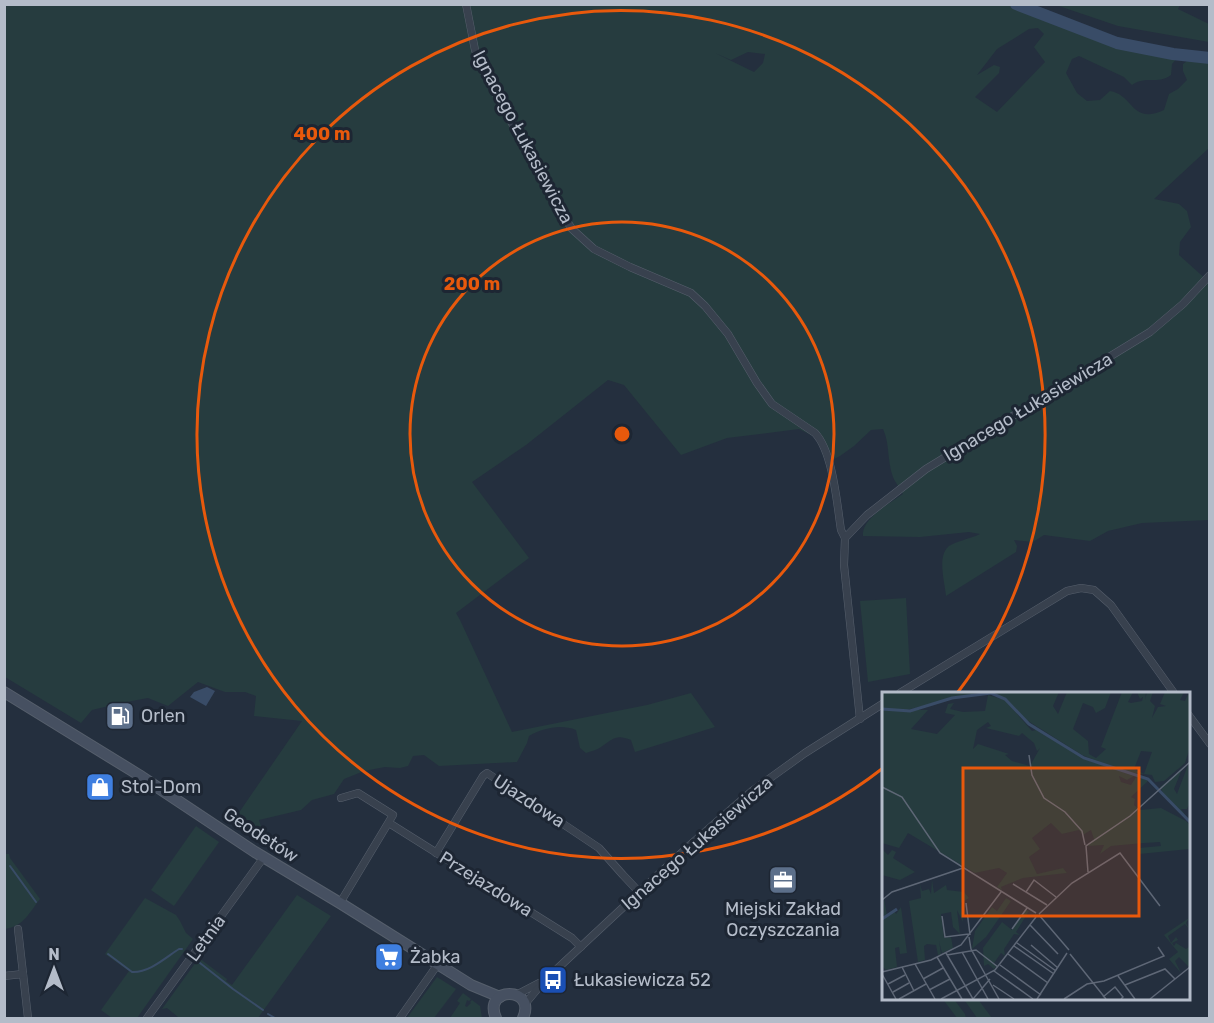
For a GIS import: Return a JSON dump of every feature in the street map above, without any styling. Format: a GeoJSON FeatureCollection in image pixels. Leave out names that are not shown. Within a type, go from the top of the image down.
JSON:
{"type":"FeatureCollection","features":[{"type":"Feature","properties":{"kind":"main road","name":"Geodetów"},"geometry":{"type":"LineString","coordinates":[[4,692],[139,774],[264,857],[471,985],[500,997]]}},
{"type":"Feature","properties":{"kind":"main road","name":"Geodetów"},"geometry":{"type":"LineString","coordinates":[[471,985],[495,1015]]}},
{"type":"Feature","properties":{"kind":"main road"},"geometry":{"type":"LineString","coordinates":[[495,1015],[495,1003],[507,994],[519,997],[526,1014]]}},
{"type":"Feature","properties":{"kind":"street","name":"Ignacego Łukasiewicza"},"geometry":{"type":"LineString","coordinates":[[466,4],[475,50],[485,74],[572,229],[594,249],[691,293],[728,334],[772,404],[820,438],[828,460],[841,530],[845,538],[844,565],[860,719]]}},
{"type":"Feature","properties":{"kind":"street","name":"Ignacego Łukasiewicza"},"geometry":{"type":"LineString","coordinates":[[845,538],[867,515],[926,469],[1150,332],[1183,304],[1209,275]]}},
{"type":"Feature","properties":{"kind":"street"},"geometry":{"type":"LineString","coordinates":[[902,692],[1067,591],[1081,588],[1094,590],[1111,605],[1173,692]]}},
{"type":"Feature","properties":{"kind":"street","name":"Ignacego Łukasiewicza"},"geometry":{"type":"LineString","coordinates":[[516,995],[544,981],[752,790],[882,704]]}},
{"type":"Feature","properties":{"kind":"street"},"geometry":{"type":"LineString","coordinates":[[1190,717],[1209,744]]}},
{"type":"Feature","properties":{"kind":"street","name":"Ujazdowa"},"geometry":{"type":"LineString","coordinates":[[436,853],[487,773],[599,848],[639,892]]}},
{"type":"Feature","properties":{"kind":"street","name":"Przejazdowa"},"geometry":{"type":"LineString","coordinates":[[341,798],[358,793],[393,815],[389,822],[572,938],[581,947]]}},
{"type":"Feature","properties":{"kind":"street"},"geometry":{"type":"LineString","coordinates":[[340,903],[389,822]]}},
{"type":"Feature","properties":{"kind":"street","name":"Letnia"},"geometry":{"type":"LineString","coordinates":[[147,1018],[264,857]]}},
{"type":"Feature","properties":{"kind":"street"},"geometry":{"type":"LineString","coordinates":[[18,930],[28,1018]]}},
{"type":"Feature","properties":{"kind":"street"},"geometry":{"type":"LineString","coordinates":[[400,1018],[438,964]]}},
{"type":"Feature","properties":{"kind":"street"},"geometry":{"type":"LineString","coordinates":[[4,976],[23,974]]}},
{"type":"Feature","properties":{"kind":"street","name":"Ignacego Łukasiewicza"},"geometry":{"type":"LineString","coordinates":[[526,1014],[544,981]]}},
{"type":"Feature","properties":{"kind":"green space"},"geometry":{"type":"Polygon","coordinates":[[[5,5],[1009,5],[1111,44],[1178,57],[1172,64],[1171,75],[1132,85],[1124,77],[1079,56],[1072,59],[1066,73],[1077,93],[1087,101],[1100,100],[1110,91],[1118,94],[1139,112],[1145,114],[1164,110],[1169,94],[1187,80],[1183,64],[1190,59],[1209,62],[1209,148],[1154,199],[1179,204],[1187,211],[1191,227],[1180,242],[1179,255],[1209,282],[1209,520],[1142,523],[1108,531],[1090,541],[1044,535],[1033,542],[1014,540],[1017,546],[1016,552],[946,596],[942,563],[945,551],[951,545],[980,534],[969,532],[920,537],[863,536],[871,518],[903,494],[891,471],[883,429],[871,430],[854,446],[826,463],[815,437],[799,429],[727,438],[681,455],[624,385],[608,380],[526,445],[472,482],[529,558],[456,613],[512,732],[647,705],[691,693],[715,727],[635,752],[631,740],[618,737],[586,753],[580,748],[576,730],[558,727],[529,736],[517,762],[439,766],[424,755],[413,756],[408,766],[364,771],[344,779],[334,794],[312,800],[301,810],[259,820],[266,842],[235,823],[238,814],[302,721],[254,716],[256,696],[245,692],[225,692],[198,682],[168,706],[148,698],[121,703],[92,710],[81,723],[5,677],[5,5]],[[1038,28],[1029,29],[997,49],[977,75],[994,65],[1000,67],[999,73],[975,97],[997,112],[1045,62],[1034,47],[1044,34],[1038,28]],[[748,52],[731,60],[715,53],[754,72],[763,63],[765,54],[748,52]]]}},
{"type":"Feature","properties":{"kind":"green space"},"geometry":{"type":"Polygon","coordinates":[[[1056,5],[1180,5],[1178,9],[1209,24],[1209,42],[1118,26],[1056,5]]]}},
{"type":"Feature","properties":{"kind":"green space"},"geometry":{"type":"Polygon","coordinates":[[[906,598],[910,674],[868,682],[860,601],[906,598]]]}},
{"type":"Feature","properties":{"kind":"green space"},"geometry":{"type":"Polygon","coordinates":[[[196,826],[219,842],[174,906],[151,890],[196,826]]]}},
{"type":"Feature","properties":{"kind":"green space"},"geometry":{"type":"Polygon","coordinates":[[[5,854],[9,854],[40,899],[22,922],[5,929],[5,854]]]}},
{"type":"Feature","properties":{"kind":"green space"},"geometry":{"type":"Polygon","coordinates":[[[297,895],[331,916],[258,1018],[177,1018],[167,1008],[162,1009],[199,958],[232,985],[297,895]]]}},
{"type":"Feature","properties":{"kind":"green space"},"geometry":{"type":"Polygon","coordinates":[[[145,898],[176,915],[186,933],[193,939],[137,1018],[112,1018],[101,1010],[129,971],[105,954],[145,898]]]}},
{"type":"Feature","properties":{"kind":"green space"},"geometry":{"type":"Polygon","coordinates":[[[437,977],[456,989],[434,1018],[407,1018],[437,977]]]}},
{"type":"Feature","properties":{"kind":"green space"},"geometry":{"type":"Polygon","coordinates":[[[463,993],[471,999],[467,1000],[465,1006],[467,1007],[472,1000],[480,1006],[482,1018],[450,1018],[460,1003],[457,1001],[463,993]]]}},
{"type":"Feature","properties":{"kind":"green space"},"geometry":{"type":"Polygon","coordinates":[[[943,999],[954,999],[966,1018],[957,1018],[943,999]]]}},
{"type":"Feature","properties":{"kind":"green space"},"geometry":{"type":"Polygon","coordinates":[[[964,999],[978,999],[992,1018],[977,1018],[964,999]]]}},
{"type":"Feature","properties":{"kind":"water"},"geometry":{"type":"Polygon","coordinates":[[[207,687],[215,691],[206,706],[190,697],[194,692],[207,687]]]}},
{"type":"Feature","properties":{"kind":"waterway"},"geometry":{"type":"LineString","coordinates":[[1016,4],[1117,43],[1173,54],[1210,58]]}},
{"type":"Feature","properties":{"kind":"waterway"},"geometry":{"type":"LineString","coordinates":[[10,866],[36,902]]}},
{"type":"Feature","properties":{"kind":"waterway"},"geometry":{"type":"LineString","coordinates":[[108,954],[132,972],[138,972],[151,968],[182,949]]}},
{"type":"Feature","properties":{"kind":"waterway"},"geometry":{"type":"LineString","coordinates":[[200,963],[263,1010]]}},
{"type":"Feature","properties":{"kind":"waterway"},"geometry":{"type":"LineString","coordinates":[[268,1014],[275,1018]]}},
{"type":"Feature","properties":{"kind":"place","name":"Orlen"},"geometry":{"type":"Point","coordinates":[120,716]}},
{"type":"Feature","properties":{"kind":"place","name":"Stol-Dom"},"geometry":{"type":"Point","coordinates":[100,787]}},
{"type":"Feature","properties":{"kind":"place","name":"Miejski Zakład Oczyszczania"},"geometry":{"type":"Point","coordinates":[783,880]}},
{"type":"Feature","properties":{"kind":"place","name":"Żabka"},"geometry":{"type":"Point","coordinates":[389,957]}},
{"type":"Feature","properties":{"kind":"place","name":"Łukasiewicza 52"},"geometry":{"type":"Point","coordinates":[553,980]}}]}
